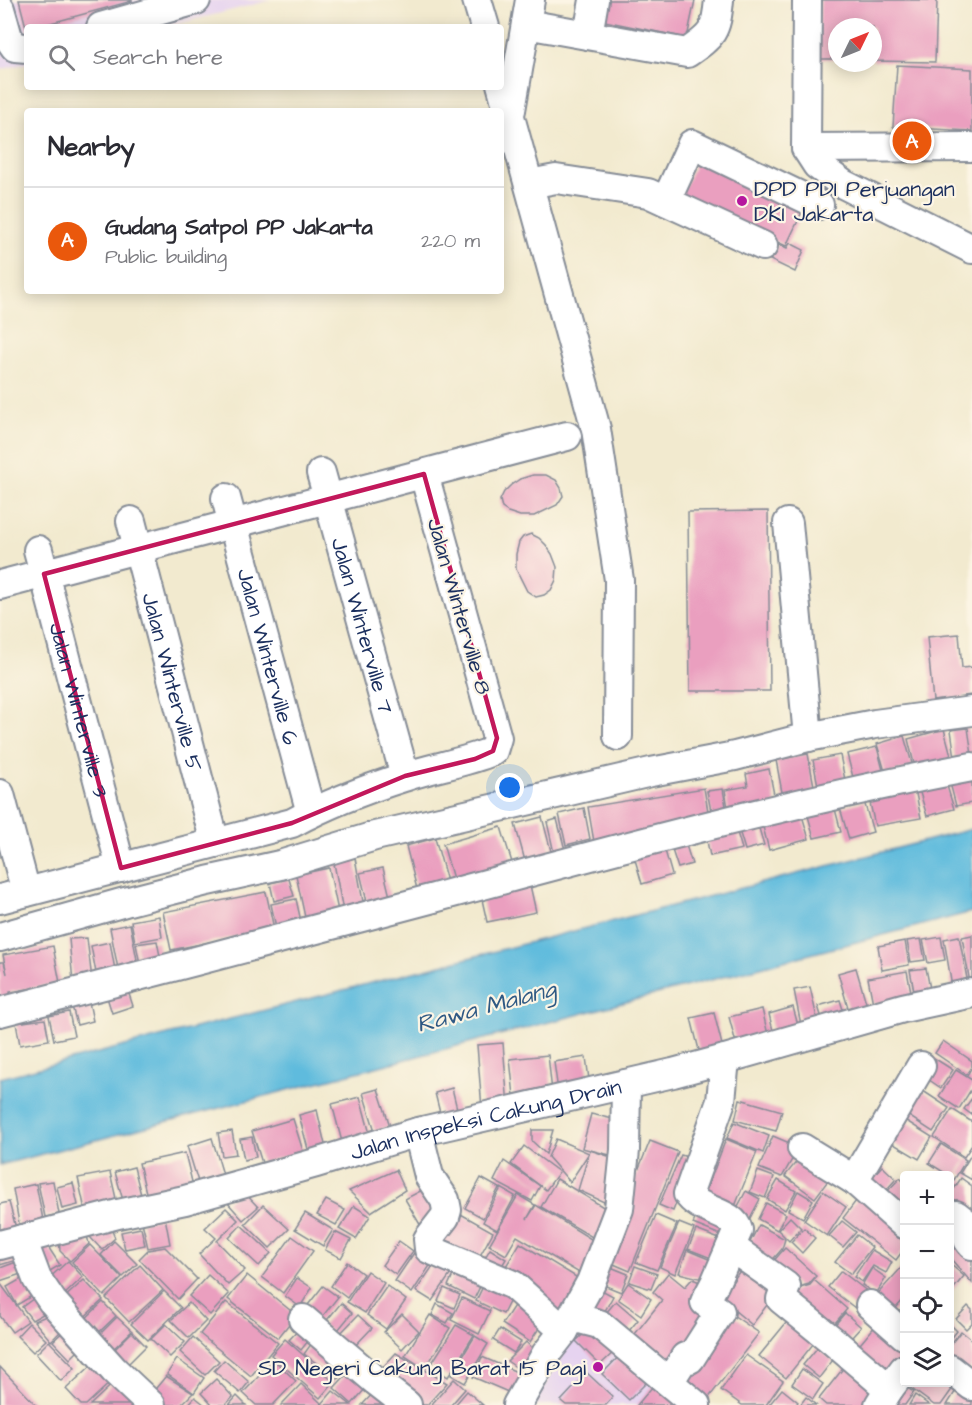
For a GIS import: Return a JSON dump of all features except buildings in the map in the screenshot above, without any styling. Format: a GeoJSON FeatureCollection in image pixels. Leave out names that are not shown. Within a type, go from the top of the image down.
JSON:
{"type":"FeatureCollection","features":[{"type":"Feature","properties":{"kind":"street"},"geometry":{"type":"LineString","coordinates":[[112,24],[196,0]]}},
{"type":"Feature","properties":{"kind":"street"},"geometry":{"type":"LineString","coordinates":[[477,0],[484,24]]}},
{"type":"Feature","properties":{"kind":"street"},"geometry":{"type":"LineString","coordinates":[[588,35],[594,0]]}},
{"type":"Feature","properties":{"kind":"street"},"geometry":{"type":"LineString","coordinates":[[510,116],[528,12],[588,35],[687,52],[706,39],[716,24],[719,0]]}},
{"type":"Feature","properties":{"kind":"street"},"geometry":{"type":"LineString","coordinates":[[807,0],[806,148],[817,165],[843,184],[972,249]]}},
{"type":"Feature","properties":{"kind":"street"},"geometry":{"type":"LineString","coordinates":[[0,9],[8,37],[15,47],[24,48]]}},
{"type":"Feature","properties":{"kind":"street"},"geometry":{"type":"LineString","coordinates":[[503,90],[596,429],[619,580],[618,736]]}},
{"type":"Feature","properties":{"kind":"street"},"geometry":{"type":"LineString","coordinates":[[666,201],[692,144],[819,205]]}},
{"type":"Feature","properties":{"kind":"street"},"geometry":{"type":"LineString","coordinates":[[806,148],[972,147]]}},
{"type":"Feature","properties":{"kind":"street"},"geometry":{"type":"LineString","coordinates":[[529,184],[556,179],[648,193],[763,246]]}},
{"type":"Feature","properties":{"kind":"street"},"geometry":{"type":"LineString","coordinates":[[0,585],[41,562],[138,549],[230,511],[325,486],[424,474],[567,436]]}},
{"type":"Feature","properties":{"kind":"street","name":"Jalan Winterville 8"},"geometry":{"type":"LineString","coordinates":[[405,776],[475,759],[493,751],[497,738],[424,474]]}},
{"type":"Feature","properties":{"kind":"street","name":"Jalan Winterville 7"},"geometry":{"type":"LineString","coordinates":[[325,486],[405,776]]}},
{"type":"Feature","properties":{"kind":"street","name":"Jalan Winterville 6"},"geometry":{"type":"LineString","coordinates":[[230,511],[311,813]]}},
{"type":"Feature","properties":{"kind":"street","name":"Jalan Winterville 5"},"geometry":{"type":"LineString","coordinates":[[131,521],[215,843]]}},
{"type":"Feature","properties":{"kind":"street"},"geometry":{"type":"LineString","coordinates":[[788,523],[808,737]]}},
{"type":"Feature","properties":{"kind":"street","name":"Jalan Winterville 3"},"geometry":{"type":"LineString","coordinates":[[41,562],[121,868]]}},
{"type":"Feature","properties":{"kind":"street"},"geometry":{"type":"LineString","coordinates":[[0,938],[125,902],[280,865],[375,836],[651,772],[735,756],[808,737],[875,724],[972,711]]}},
{"type":"Feature","properties":{"kind":"street"},"geometry":{"type":"LineString","coordinates":[[0,1012],[633,845],[894,781],[972,767]]}},
{"type":"Feature","properties":{"kind":"street"},"geometry":{"type":"LineString","coordinates":[[0,794],[13,896],[292,823],[311,813],[405,776]]}},
{"type":"Feature","properties":{"kind":"street","name":"Jalan Inspeksi Cakung Drain"},"geometry":{"type":"LineString","coordinates":[[11,1242],[118,1214],[186,1200],[418,1132],[725,1059],[903,1008],[972,993]]}},
{"type":"Feature","properties":{"kind":"street"},"geometry":{"type":"LineString","coordinates":[[669,1382],[685,1358],[690,1359],[720,1312],[705,1302],[738,1230],[733,1221],[709,1210],[690,1198],[688,1194],[721,1101],[725,1059]]}},
{"type":"Feature","properties":{"kind":"street"},"geometry":{"type":"LineString","coordinates":[[854,1180],[921,1066]]}},
{"type":"Feature","properties":{"kind":"street"},"geometry":{"type":"LineString","coordinates":[[517,1405],[546,1354],[568,1324],[591,1282],[619,1209],[625,1150],[626,1083]]}},
{"type":"Feature","properties":{"kind":"street"},"geometry":{"type":"LineString","coordinates":[[418,1132],[429,1176],[445,1200],[447,1210],[445,1217],[428,1239],[429,1249],[513,1285],[568,1324],[598,1323],[696,1405]]}},
{"type":"Feature","properties":{"kind":"street"},"geometry":{"type":"LineString","coordinates":[[802,1148],[854,1180],[900,1220]]}},
{"type":"Feature","properties":{"kind":"street"},"geometry":{"type":"LineString","coordinates":[[954,1216],[970,1227],[966,1231],[966,1238],[972,1245]]}},
{"type":"Feature","properties":{"kind":"street"},"geometry":{"type":"LineString","coordinates":[[11,1242],[41,1287],[114,1370],[151,1405]]}},
{"type":"Feature","properties":{"kind":"street"},"geometry":{"type":"LineString","coordinates":[[731,1246],[786,1286],[781,1299],[891,1388]]}},
{"type":"Feature","properties":{"kind":"street"},"geometry":{"type":"LineString","coordinates":[[870,1305],[902,1333]]}},
{"type":"Feature","properties":{"kind":"street"},"geometry":{"type":"LineString","coordinates":[[303,1318],[407,1405]]}},
{"type":"Feature","properties":{"kind":"street"},"geometry":{"type":"LineString","coordinates":[[954,1372],[972,1386]]}},
{"type":"Feature","properties":{"kind":"highlighted area"},"geometry":{"type":"Polygon","coordinates":[[[424,474],[497,738],[493,751],[475,759],[405,776],[292,823],[121,868],[44,574],[424,474]]]}},
{"type":"Feature","properties":{"kind":"shaded area"},"geometry":{"type":"Polygon","coordinates":[[[0,0],[271,0],[179,24],[24,24],[24,64],[0,70],[0,0]]]}},
{"type":"Feature","properties":{"kind":"shaded area","name":"SD Negeri Cakung Barat 15 Pagi"},"geometry":{"type":"Polygon","coordinates":[[[583,1321],[685,1405],[533,1405],[583,1321]]]}},
{"type":"Feature","properties":{"kind":"water","name":"Rawa Malang"},"geometry":{"type":"Polygon","coordinates":[[[972,829],[972,912],[0,1165],[0,1078],[972,829]]]}},
{"type":"Feature","properties":{"kind":"place","name":"Gudang Satpol PP Jakarta"},"geometry":{"type":"Point","coordinates":[912,141]}},
{"type":"Feature","properties":{"kind":"place","name":"DPD PDI Perjuangan DKI Jakarta"},"geometry":{"type":"Point","coordinates":[742,201]}},
{"type":"Feature","properties":{"kind":"place","name":"SD Negeri Cakung Barat 15 Pagi"},"geometry":{"type":"Point","coordinates":[598,1367]}}]}
